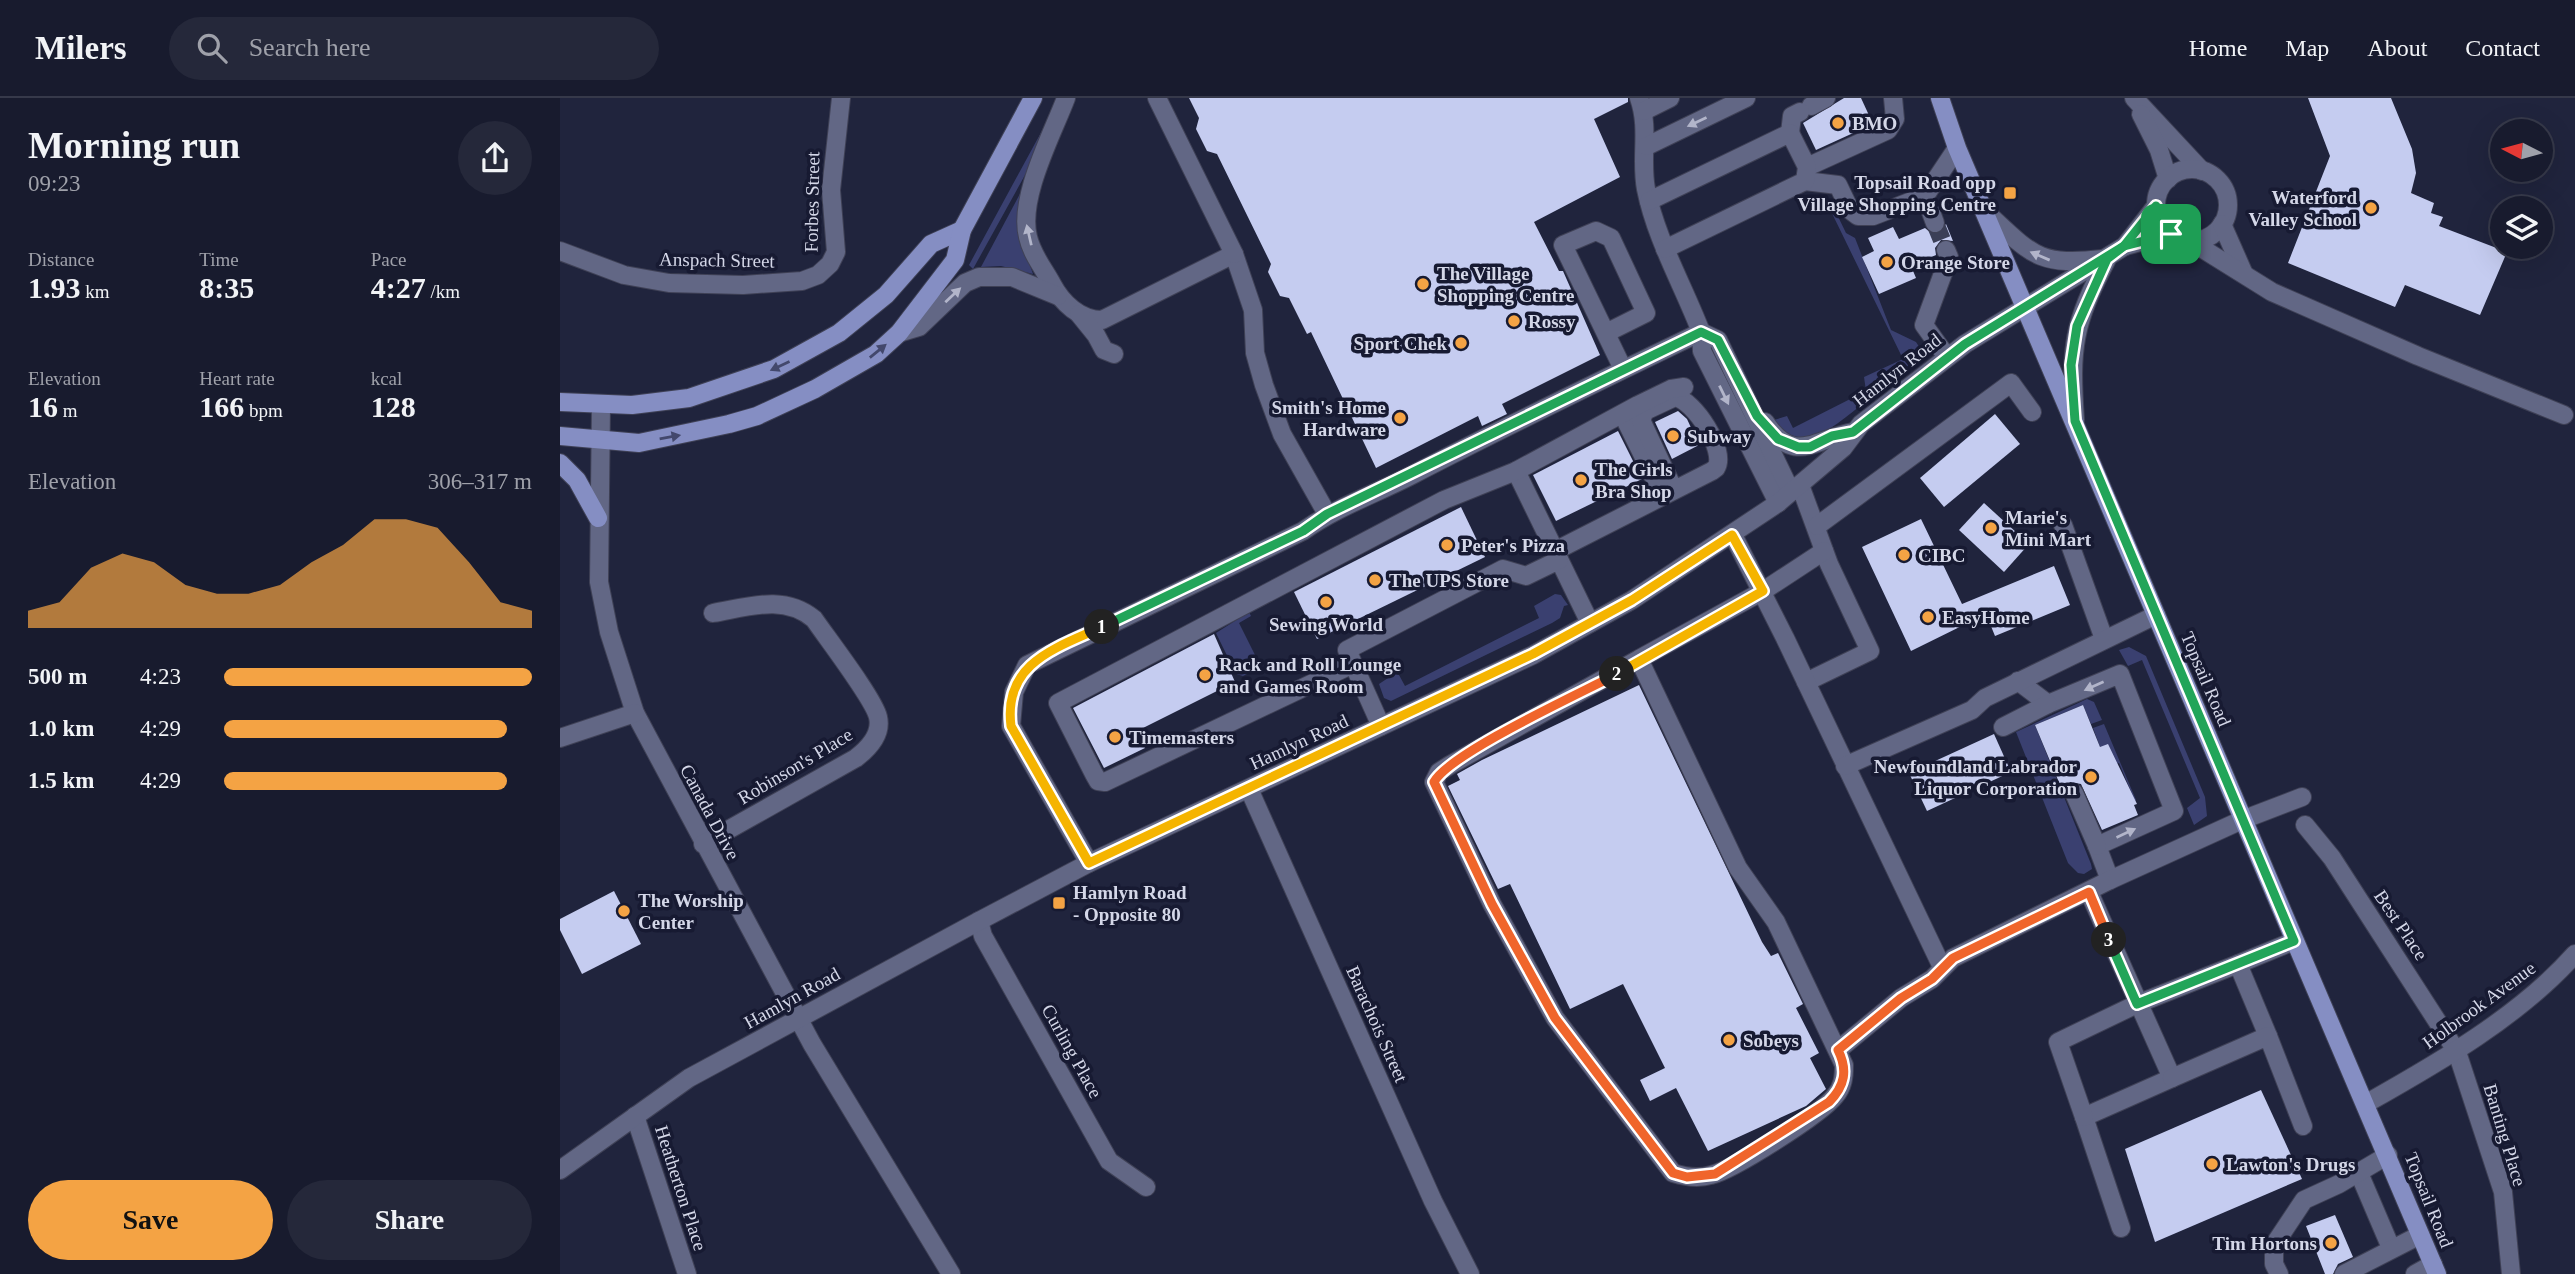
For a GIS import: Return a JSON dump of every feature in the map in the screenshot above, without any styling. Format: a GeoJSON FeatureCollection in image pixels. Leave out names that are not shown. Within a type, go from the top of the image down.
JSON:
{"type":"FeatureCollection","features":[{"type":"Feature","properties":{"kind":"main road"},"geometry":{"type":"LineString","coordinates":[[560,436],[639,443],[701,432],[757,416],[849,371],[876,354],[899,333],[955,260],[962,230],[1034,98]]}},
{"type":"Feature","properties":{"kind":"main road","name":"Topsail Road"},"geometry":{"type":"LineString","coordinates":[[1940,98],[1957,148],[1988,214],[2242,820],[2367,1103],[2435,1269]]}},
{"type":"Feature","properties":{"kind":"main road"},"geometry":{"type":"LineString","coordinates":[[560,402],[632,405],[689,398],[774,369],[839,333],[886,295],[932,244],[962,230]]}},
{"type":"Feature","properties":{"kind":"main road"},"geometry":{"type":"LineString","coordinates":[[560,463],[577,480],[598,518]]}},
{"type":"Feature","properties":{"kind":"street"},"geometry":{"type":"LineString","coordinates":[[1066,98],[1027,210],[1028,237],[1039,265],[1058,296],[1079,314],[1104,350],[1114,354]]}},
{"type":"Feature","properties":{"kind":"street"},"geometry":{"type":"LineString","coordinates":[[1157,98],[1234,254],[1253,310],[1255,353],[1261,378],[1282,434],[1327,514]]}},
{"type":"Feature","properties":{"kind":"street"},"geometry":{"type":"LineString","coordinates":[[1670,98],[1642,104],[1647,146],[1644,171],[1648,201],[1665,249],[1701,332],[1702,351],[1790,493],[1817,526],[1824,551],[1870,651],[1806,682]]}},
{"type":"Feature","properties":{"kind":"street"},"geometry":{"type":"LineString","coordinates":[[1647,146],[1746,98]]}},
{"type":"Feature","properties":{"kind":"street"},"geometry":{"type":"LineString","coordinates":[[1665,249],[1888,130],[1895,119],[1894,98]]}},
{"type":"Feature","properties":{"kind":"street"},"geometry":{"type":"LineString","coordinates":[[2134,98],[2202,171]]}},
{"type":"Feature","properties":{"kind":"street"},"geometry":{"type":"LineString","coordinates":[[2134,98],[2159,150],[2168,179]]}},
{"type":"Feature","properties":{"kind":"street","name":"Forbes Street"},"geometry":{"type":"LineString","coordinates":[[830,264],[836,245],[831,190],[836,99]]}},
{"type":"Feature","properties":{"kind":"street"},"geometry":{"type":"LineString","coordinates":[[1812,105],[1791,116],[1790,133],[1806,174],[1838,185],[1850,209],[1858,216],[1873,216],[1925,196],[1957,148]]}},
{"type":"Feature","properties":{"kind":"street"},"geometry":{"type":"LineString","coordinates":[[1648,201],[1790,133]]}},
{"type":"Feature","properties":{"kind":"street"},"geometry":{"type":"LineString","coordinates":[[2124,246],[2156,206],[2158,196],[2168,179],[2184,170],[2202,171],[2211,175],[2224,189],[2228,207],[2222,224],[2209,237],[2190,241]]}},
{"type":"Feature","properties":{"kind":"street"},"geometry":{"type":"LineString","coordinates":[[1925,196],[1936,223]]}},
{"type":"Feature","properties":{"kind":"street"},"geometry":{"type":"LineString","coordinates":[[2156,206],[2163,226],[2171,234],[2190,241],[2272,292],[2418,356],[2564,415]]}},
{"type":"Feature","properties":{"kind":"street"},"geometry":{"type":"LineString","coordinates":[[1988,214],[2034,255],[2074,262],[2107,259]]}},
{"type":"Feature","properties":{"kind":"street"},"geometry":{"type":"LineString","coordinates":[[2222,224],[2244,274]]}},
{"type":"Feature","properties":{"kind":"street"},"geometry":{"type":"LineString","coordinates":[[1606,333],[1646,313],[1611,238],[1602,232],[1590,232],[1563,245],[1623,369]]}},
{"type":"Feature","properties":{"kind":"street"},"geometry":{"type":"LineString","coordinates":[[2124,246],[2171,234]]}},
{"type":"Feature","properties":{"kind":"street","name":"Hamlyn Road"},"geometry":{"type":"LineString","coordinates":[[560,1170],[689,1078],[979,921],[1089,863],[1533,654],[1632,600],[1732,535],[1790,493],[1843,448],[1853,432],[1947,357],[2124,246]]}},
{"type":"Feature","properties":{"kind":"street"},"geometry":{"type":"LineString","coordinates":[[1946,250],[1949,257],[1924,325],[1947,357]]}},
{"type":"Feature","properties":{"kind":"street","name":"Anspach Street"},"geometry":{"type":"LineString","coordinates":[[560,251],[624,275],[692,284],[802,281],[818,275],[830,264]]}},
{"type":"Feature","properties":{"kind":"street"},"geometry":{"type":"LineString","coordinates":[[1079,314],[1102,320],[1234,254]]}},
{"type":"Feature","properties":{"kind":"street"},"geometry":{"type":"LineString","coordinates":[[2075,421],[2072,348],[2085,304],[2107,259]]}},
{"type":"Feature","properties":{"kind":"street"},"geometry":{"type":"LineString","coordinates":[[899,333],[919,327],[965,283],[979,276],[1012,277],[1058,296]]}},
{"type":"Feature","properties":{"kind":"street"},"geometry":{"type":"LineString","coordinates":[[1089,863],[1011,726],[1014,692],[1027,665],[1303,531],[1327,514],[1404,479],[1701,332]]}},
{"type":"Feature","properties":{"kind":"street"},"geometry":{"type":"LineString","coordinates":[[1701,332],[1718,340],[1757,416],[1778,439],[1798,447],[1810,447],[1832,436],[1853,432]]}},
{"type":"Feature","properties":{"kind":"street"},"geometry":{"type":"LineString","coordinates":[[1817,526],[2011,383],[2032,412]]}},
{"type":"Feature","properties":{"kind":"street"},"geometry":{"type":"LineString","coordinates":[[1353,664],[1105,782],[1098,781],[1058,703],[1444,500],[1516,471],[1671,389],[1684,387]]}},
{"type":"Feature","properties":{"kind":"street"},"geometry":{"type":"LineString","coordinates":[[1381,726],[1347,650],[1503,569],[1526,576],[1557,556],[1712,471],[1720,458],[1701,417],[1688,400],[1669,398],[1645,411],[1641,420],[1669,493]]}},
{"type":"Feature","properties":{"kind":"street","name":"Canada Drive"},"geometry":{"type":"LineString","coordinates":[[601,404],[597,554],[603,609],[635,712],[703,844],[850,1111],[951,1274]]}},
{"type":"Feature","properties":{"kind":"street"},"geometry":{"type":"LineString","coordinates":[[1623,415],[1669,493]]}},
{"type":"Feature","properties":{"kind":"street"},"geometry":{"type":"LineString","coordinates":[[1757,416],[1759,428],[1790,493]]}},
{"type":"Feature","properties":{"kind":"street"},"geometry":{"type":"LineString","coordinates":[[1516,471],[1590,623]]}},
{"type":"Feature","properties":{"kind":"street"},"geometry":{"type":"LineString","coordinates":[[2063,525],[2104,639]]}},
{"type":"Feature","properties":{"kind":"street"},"geometry":{"type":"LineString","coordinates":[[1732,535],[1763,591],[1942,967]]}},
{"type":"Feature","properties":{"kind":"street"},"geometry":{"type":"LineString","coordinates":[[1639,659],[1738,868],[1776,922],[1844,1065],[1842,1085],[1823,1107],[1715,1174],[1687,1177],[1673,1173],[1555,1018],[1492,904],[1434,782],[1439,772],[1500,735],[1617,674],[1639,659],[1763,591],[1824,551]]}},
{"type":"Feature","properties":{"kind":"street","name":"Robinson's Place"},"geometry":{"type":"LineString","coordinates":[[703,844],[856,758],[866,751],[878,730],[874,708],[814,619],[806,612],[771,603],[713,614]]}},
{"type":"Feature","properties":{"kind":"street"},"geometry":{"type":"LineString","coordinates":[[1844,766],[1972,710],[1985,698],[2156,615]]}},
{"type":"Feature","properties":{"kind":"street"},"geometry":{"type":"LineString","coordinates":[[2003,727],[2048,704],[2120,674],[2174,811],[2097,846]]}},
{"type":"Feature","properties":{"kind":"street"},"geometry":{"type":"LineString","coordinates":[[2018,681],[2048,704]]}},
{"type":"Feature","properties":{"kind":"street"},"geometry":{"type":"LineString","coordinates":[[560,738],[635,712]]}},
{"type":"Feature","properties":{"kind":"street","name":"Barachois Street"},"geometry":{"type":"LineString","coordinates":[[1249,789],[1427,1188],[1470,1274]]}},
{"type":"Feature","properties":{"kind":"street"},"geometry":{"type":"LineString","coordinates":[[2074,793],[2110,880]]}},
{"type":"Feature","properties":{"kind":"street"},"geometry":{"type":"LineString","coordinates":[[1838,1050],[1901,998],[1932,979],[1953,958],[2110,880],[2242,820],[2302,797]]}},
{"type":"Feature","properties":{"kind":"street","name":"Best Place"},"geometry":{"type":"LineString","coordinates":[[2305,825],[2332,858],[2456,1052]]}},
{"type":"Feature","properties":{"kind":"street"},"geometry":{"type":"LineString","coordinates":[[2089,892],[2172,1077]]}},
{"type":"Feature","properties":{"kind":"street","name":"Curling Place"},"geometry":{"type":"LineString","coordinates":[[979,921],[984,936],[1109,1161],[1146,1187]]}},
{"type":"Feature","properties":{"kind":"street"},"geometry":{"type":"LineString","coordinates":[[2121,1228],[2058,1042],[2137,1004],[2294,941]]}},
{"type":"Feature","properties":{"kind":"street","name":"Holbrook Avenue"},"geometry":{"type":"LineString","coordinates":[[2367,1103],[2456,1052],[2560,971],[2575,954]]}},
{"type":"Feature","properties":{"kind":"street"},"geometry":{"type":"LineString","coordinates":[[2238,964],[2304,1126]]}},
{"type":"Feature","properties":{"kind":"street"},"geometry":{"type":"LineString","coordinates":[[2084,1117],[2268,1036]]}},
{"type":"Feature","properties":{"kind":"street","name":"Banting Place"},"geometry":{"type":"LineString","coordinates":[[2456,1052],[2503,1192],[2511,1274]]}},
{"type":"Feature","properties":{"kind":"street","name":"Heatherton Place"},"geometry":{"type":"LineString","coordinates":[[635,1116],[687,1274]]}},
{"type":"Feature","properties":{"kind":"street"},"geometry":{"type":"LineString","coordinates":[[2279,1274],[2274,1264],[2274,1245],[2304,1200],[2359,1173],[2388,1155]]}},
{"type":"Feature","properties":{"kind":"street"},"geometry":{"type":"LineString","coordinates":[[2359,1173],[2391,1248]]}},
{"type":"Feature","properties":{"kind":"street"},"geometry":{"type":"LineString","coordinates":[[2344,1274],[2420,1235]]}},
{"type":"Feature","properties":{"kind":"street"},"geometry":{"type":"LineString","coordinates":[[2415,1274],[2435,1269]]}},
{"type":"Feature","properties":{"kind":"shaded area"},"geometry":{"type":"Polygon","coordinates":[[[1050,116],[1028,175],[1025,175],[973,269],[969,265],[1050,116]]]}},
{"type":"Feature","properties":{"kind":"shaded area"},"geometry":{"type":"Polygon","coordinates":[[[1023,188],[1017,229],[1033,274],[1001,266],[981,267],[1023,188]]]}},
{"type":"Feature","properties":{"kind":"shaded area"},"geometry":{"type":"Polygon","coordinates":[[[1830,200],[1846,233],[1855,238],[1891,330],[1916,342],[1923,353],[1838,423],[1816,436],[1803,438],[1787,433],[1774,420],[1787,416],[1793,428],[1866,391],[1864,377],[1903,359],[1826,201],[1830,200]]]}},
{"type":"Feature","properties":{"kind":"shaded area"},"geometry":{"type":"Polygon","coordinates":[[[1555,594],[1561,595],[1568,605],[1564,606],[1560,618],[1552,623],[1391,701],[1384,698],[1379,684],[1394,674],[1399,675],[1405,686],[1539,618],[1534,606],[1555,594]]]}},
{"type":"Feature","properties":{"kind":"shaded area"},"geometry":{"type":"Polygon","coordinates":[[[1249,612],[1251,616],[1239,623],[1261,667],[1243,676],[1236,674],[1216,633],[1249,612]]]}},
{"type":"Feature","properties":{"kind":"shaded area"},"geometry":{"type":"Polygon","coordinates":[[[2129,647],[2146,656],[2205,797],[2207,816],[2194,825],[2187,808],[2200,798],[2142,660],[2128,666],[2119,650],[2129,647]]]}},
{"type":"Feature","properties":{"kind":"shaded area"},"geometry":{"type":"Polygon","coordinates":[[[2087,699],[2094,702],[2102,720],[2091,724],[2083,705],[2035,725],[2091,864],[2092,869],[2084,874],[2078,873],[2068,863],[2016,732],[2087,699]]]}},
{"type":"Feature","properties":{"kind":"shaded area"},"geometry":{"type":"Polygon","coordinates":[[[2104,724],[2135,801],[2119,763],[2116,764],[2100,747],[2093,728],[2104,724]]]}},
{"type":"Feature","properties":{"kind":"building","name":"The Village Shopping Centre"},"geometry":{"type":"Polygon","coordinates":[[[1189,98],[1628,98],[1628,102],[1594,119],[1620,177],[1534,222],[1559,271],[1563,271],[1600,355],[1502,404],[1507,414],[1482,426],[1478,416],[1376,468],[1311,332],[1307,334],[1289,298],[1280,296],[1268,272],[1271,264],[1217,154],[1207,151],[1196,129],[1199,118],[1189,98]]]}},
{"type":"Feature","properties":{"kind":"building","name":"BMO"},"geometry":{"type":"Polygon","coordinates":[[[1844,98],[1861,98],[1873,124],[1816,150],[1803,123],[1844,98]]]}},
{"type":"Feature","properties":{"kind":"building","name":"Waterford Valley School"},"geometry":{"type":"Polygon","coordinates":[[[2308,98],[2391,98],[2412,149],[2416,173],[2411,193],[2434,203],[2431,213],[2443,217],[2439,226],[2490,246],[2490,259],[2504,259],[2480,315],[2405,285],[2395,307],[2288,263],[2330,156],[2308,98]]]}},
{"type":"Feature","properties":{"kind":"building","name":"Orange Store"},"geometry":{"type":"Polygon","coordinates":[[[1946,224],[1953,241],[1941,240],[1935,248],[1936,255],[1911,266],[1916,278],[1879,294],[1862,257],[1874,251],[1868,238],[1893,227],[1899,239],[1925,228],[1932,234],[1938,234],[1946,224]]]}},
{"type":"Feature","properties":{"kind":"building","name":"Subway"},"geometry":{"type":"Polygon","coordinates":[[[1678,411],[1687,419],[1699,445],[1672,459],[1655,422],[1678,411]]]}},
{"type":"Feature","properties":{"kind":"building"},"geometry":{"type":"Polygon","coordinates":[[[1995,414],[2020,444],[1944,507],[1920,478],[1995,414]]]}},
{"type":"Feature","properties":{"kind":"building"},"geometry":{"type":"Polygon","coordinates":[[[1618,431],[1642,479],[1556,521],[1533,475],[1618,431]]]}},
{"type":"Feature","properties":{"kind":"building"},"geometry":{"type":"Polygon","coordinates":[[[1984,503],[2029,544],[2004,572],[1959,530],[1984,503]]]}},
{"type":"Feature","properties":{"kind":"building"},"geometry":{"type":"Polygon","coordinates":[[[1461,507],[1485,557],[1317,639],[1294,592],[1461,507]]]}},
{"type":"Feature","properties":{"kind":"building"},"geometry":{"type":"Polygon","coordinates":[[[1921,519],[1962,604],[2054,566],[2070,605],[1995,636],[1986,614],[1911,651],[1862,547],[1921,519]]]}},
{"type":"Feature","properties":{"kind":"building"},"geometry":{"type":"Polygon","coordinates":[[[1214,634],[1235,682],[1137,731],[1145,748],[1104,768],[1073,708],[1214,634]]]}},
{"type":"Feature","properties":{"kind":"building"},"geometry":{"type":"Polygon","coordinates":[[[1639,685],[1762,942],[1771,956],[1778,953],[1803,1004],[1796,1008],[1819,1053],[1810,1058],[1826,1089],[1806,1106],[1708,1151],[1676,1088],[1650,1101],[1640,1080],[1665,1068],[1623,984],[1570,1009],[1510,884],[1498,889],[1448,786],[1460,780],[1457,774],[1482,760],[1639,685]]]}},
{"type":"Feature","properties":{"kind":"building","name":"Newfoundland Labrador Liquor Corporation"},"geometry":{"type":"Polygon","coordinates":[[[2083,705],[2100,747],[2108,744],[2137,804],[2134,805],[2138,815],[2102,830],[2081,784],[2070,782],[2063,792],[2035,725],[2083,705]]]}},
{"type":"Feature","properties":{"kind":"building"},"geometry":{"type":"Polygon","coordinates":[[[1994,734],[2011,772],[1927,811],[1909,773],[1994,734]]]}},
{"type":"Feature","properties":{"kind":"building"},"geometry":{"type":"Polygon","coordinates":[[[614,891],[641,944],[582,974],[560,930],[560,919],[614,891]]]}},
{"type":"Feature","properties":{"kind":"building","name":"Lawton's Drugs"},"geometry":{"type":"Polygon","coordinates":[[[2261,1090],[2302,1179],[2155,1242],[2125,1149],[2261,1090]]]}},
{"type":"Feature","properties":{"kind":"building"},"geometry":{"type":"Polygon","coordinates":[[[2335,1215],[2353,1257],[2338,1264],[2333,1274],[2325,1274],[2306,1226],[2335,1215]]]}},
{"type":"Feature","properties":{"kind":"tunnel"},"geometry":{"type":"LineString","coordinates":[[1935,223],[1946,250]]}},
{"type":"Feature","properties":{"kind":"place","name":"BMO"},"geometry":{"type":"Point","coordinates":[1838,123]}},
{"type":"Feature","properties":{"kind":"place","name":"Topsail Road opp Village Shopping Centre"},"geometry":{"type":"Point","coordinates":[2010,193]}},
{"type":"Feature","properties":{"kind":"place","name":"Waterford Valley School"},"geometry":{"type":"Point","coordinates":[2371,208]}},
{"type":"Feature","properties":{"kind":"place","name":"Orange Store"},"geometry":{"type":"Point","coordinates":[1887,262]}},
{"type":"Feature","properties":{"kind":"place","name":"The Village Shopping Centre"},"geometry":{"type":"Point","coordinates":[1423,284]}},
{"type":"Feature","properties":{"kind":"place","name":"Rossy"},"geometry":{"type":"Point","coordinates":[1514,321]}},
{"type":"Feature","properties":{"kind":"place","name":"Sport Chek"},"geometry":{"type":"Point","coordinates":[1461,343]}},
{"type":"Feature","properties":{"kind":"place","name":"Smith's Home Hardware"},"geometry":{"type":"Point","coordinates":[1400,418]}},
{"type":"Feature","properties":{"kind":"place","name":"Subway"},"geometry":{"type":"Point","coordinates":[1673,436]}},
{"type":"Feature","properties":{"kind":"place","name":"The Girls Bra Shop"},"geometry":{"type":"Point","coordinates":[1581,480]}},
{"type":"Feature","properties":{"kind":"place","name":"Marie's Mini Mart"},"geometry":{"type":"Point","coordinates":[1991,528]}},
{"type":"Feature","properties":{"kind":"place","name":"Peter's Pizza"},"geometry":{"type":"Point","coordinates":[1447,545]}},
{"type":"Feature","properties":{"kind":"place","name":"CIBC"},"geometry":{"type":"Point","coordinates":[1904,555]}},
{"type":"Feature","properties":{"kind":"place","name":"The UPS Store"},"geometry":{"type":"Point","coordinates":[1375,580]}},
{"type":"Feature","properties":{"kind":"place","name":"Sewing World"},"geometry":{"type":"Point","coordinates":[1326,602]}},
{"type":"Feature","properties":{"kind":"place","name":"EasyHome"},"geometry":{"type":"Point","coordinates":[1928,617]}},
{"type":"Feature","properties":{"kind":"place","name":"Rack and Roll Lounge and Games Room"},"geometry":{"type":"Point","coordinates":[1205,675]}},
{"type":"Feature","properties":{"kind":"place","name":"Timemasters"},"geometry":{"type":"Point","coordinates":[1115,737]}},
{"type":"Feature","properties":{"kind":"place","name":"Newfoundland Labrador Liquor Corporation"},"geometry":{"type":"Point","coordinates":[2091,777]}},
{"type":"Feature","properties":{"kind":"place","name":"Hamlyn Road - Opposite 80"},"geometry":{"type":"Point","coordinates":[1059,903]}},
{"type":"Feature","properties":{"kind":"place","name":"The Worship Center"},"geometry":{"type":"Point","coordinates":[624,911]}},
{"type":"Feature","properties":{"kind":"place","name":"Sobeys"},"geometry":{"type":"Point","coordinates":[1729,1040]}},
{"type":"Feature","properties":{"kind":"place","name":"Lawton's Drugs"},"geometry":{"type":"Point","coordinates":[2212,1164]}},
{"type":"Feature","properties":{"kind":"place","name":"Tim Hortons"},"geometry":{"type":"Point","coordinates":[2331,1243]}},
{"type":"Feature","properties":{"kind":"route"},"geometry":{"type":"LineString","coordinates":[[2171,234],[2124,246],[2026,309],[1965,344],[1853,432],[1832,436],[1810,447],[1786,444],[1770,431],[1757,416],[1718,340],[1701,332],[1552,403],[1404,479],[1327,514],[1303,531],[1042,655],[1027,665],[1019,678],[1009,716],[1011,726],[1089,863],[1533,654],[1632,600],[1732,535],[1763,591],[1639,659],[1617,674],[1500,735],[1439,772],[1434,782],[1492,904],[1555,1018],[1673,1173],[1687,1177],[1701,1178],[1715,1174],[1829,1102],[1842,1085],[1844,1074],[1844,1065],[1838,1050],[1901,998],[1932,979],[1953,958],[2089,892],[2137,1004],[2294,941],[2075,421],[2072,348],[2090,292],[2107,259],[2124,246],[2156,206],[2163,226],[2171,234]]}}]}
